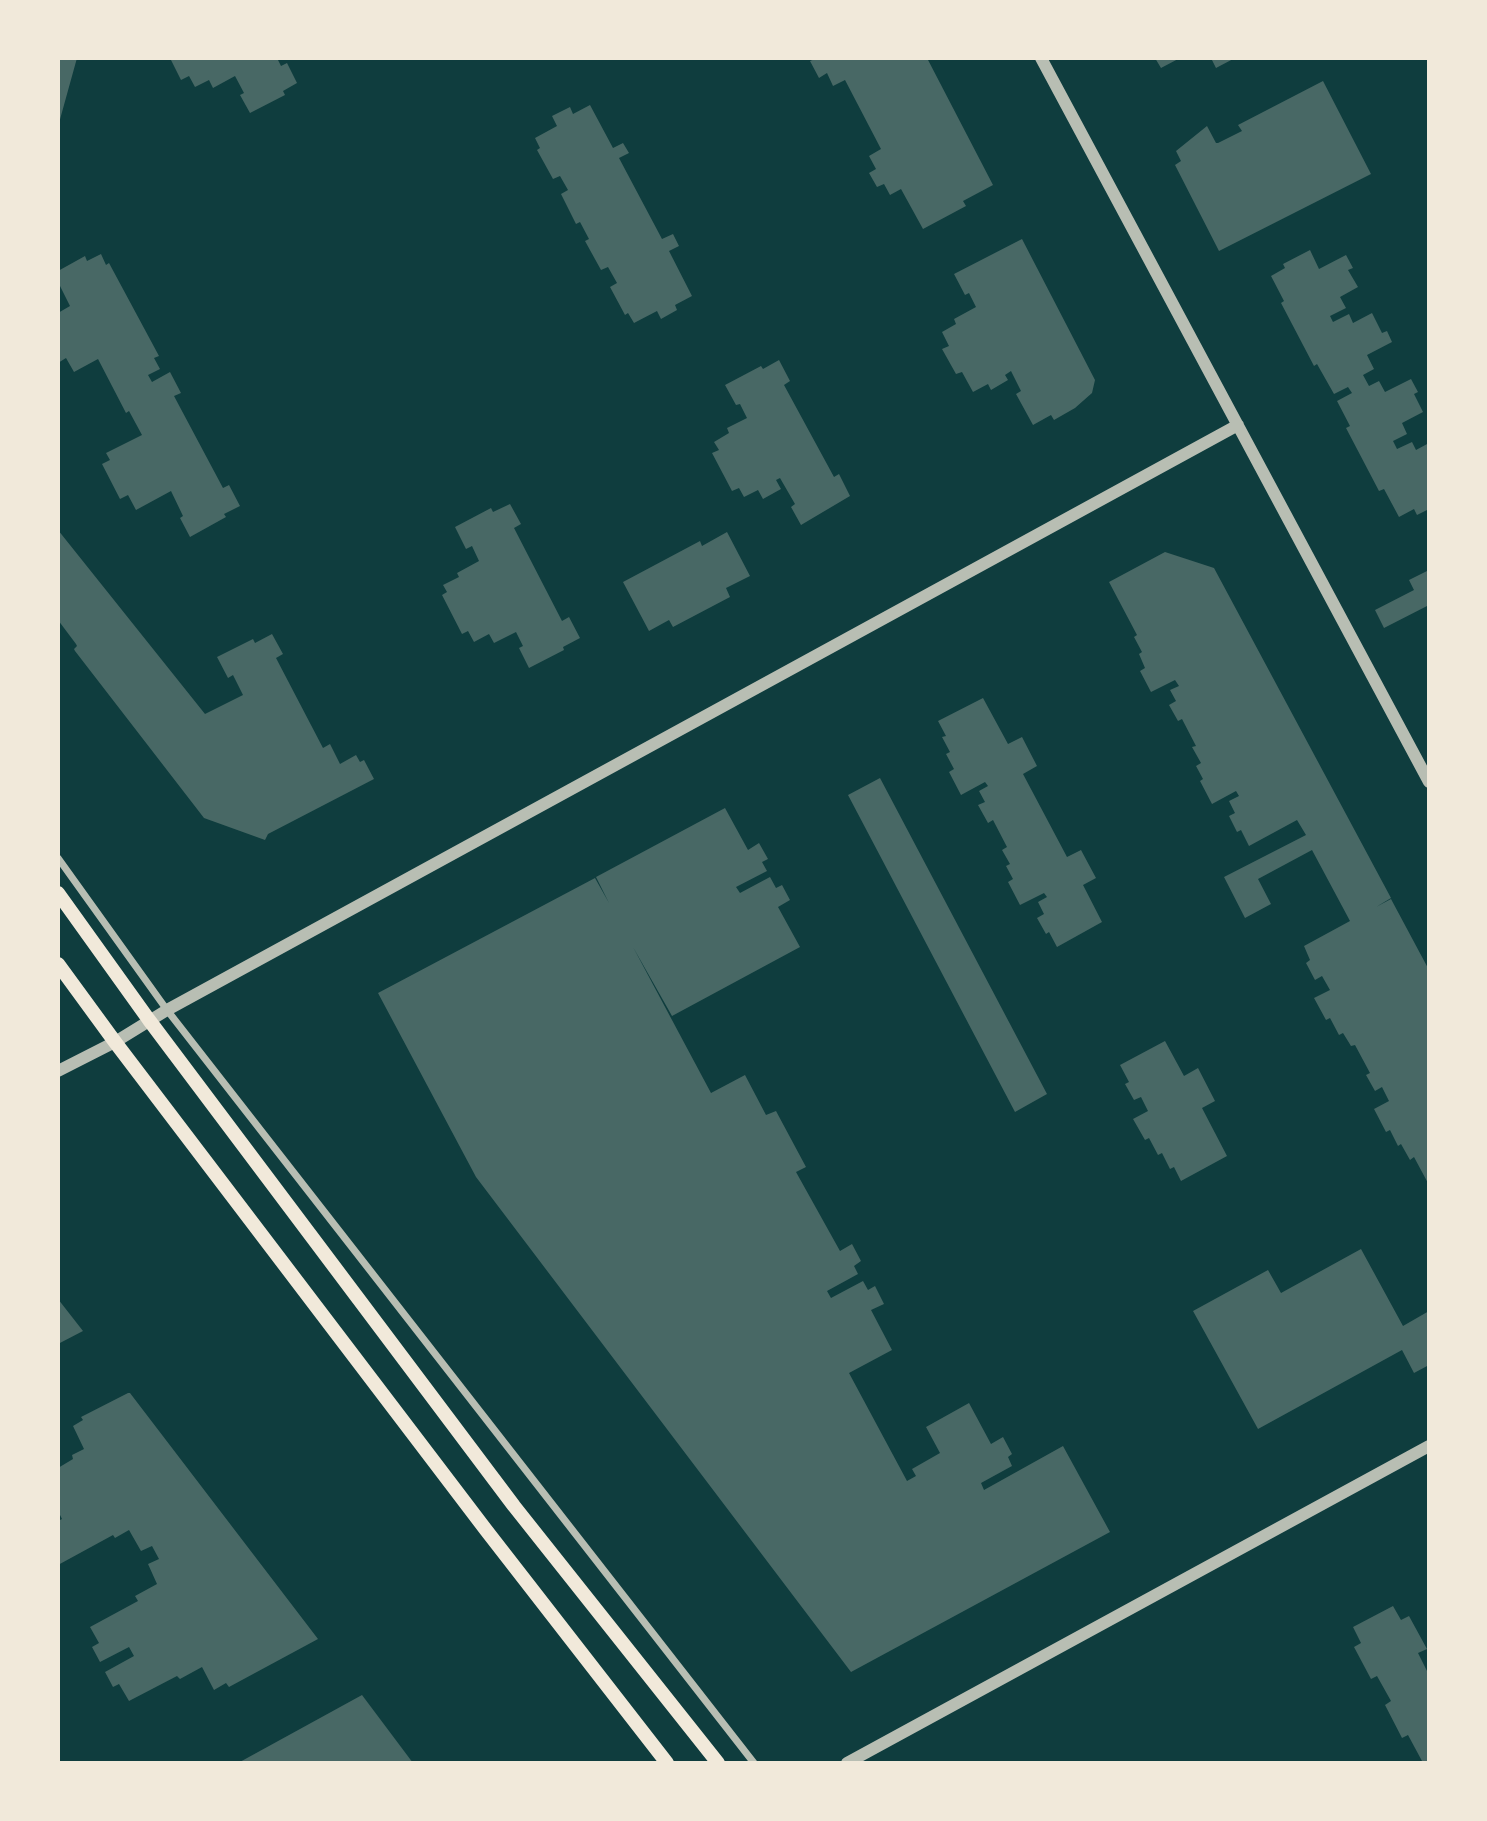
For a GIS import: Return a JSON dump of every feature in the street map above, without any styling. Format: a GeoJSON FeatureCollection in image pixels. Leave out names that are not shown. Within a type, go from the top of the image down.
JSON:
{"type":"FeatureCollection","features":[{"type":"Feature","properties":{"kind":"main road"},"geometry":{"type":"LineString","coordinates":[[58,893],[149,1020],[513,1506],[718,1763]]}},
{"type":"Feature","properties":{"kind":"main road"},"geometry":{"type":"LineString","coordinates":[[58,964],[486,1530],[667,1763]]}},
{"type":"Feature","properties":{"kind":"street"},"geometry":{"type":"LineString","coordinates":[[1041,58],[1429,782]]}},
{"type":"Feature","properties":{"kind":"street"},"geometry":{"type":"LineString","coordinates":[[58,1071],[1238,425]]}},
{"type":"Feature","properties":{"kind":"street"},"geometry":{"type":"LineString","coordinates":[[58,858],[167,1010],[754,1763]]}},
{"type":"Feature","properties":{"kind":"street"},"geometry":{"type":"LineString","coordinates":[[848,1763],[1429,1446]]}},
{"type":"Feature","properties":{"kind":"building"},"geometry":{"type":"Polygon","coordinates":[[[58,58],[77,58],[59,123],[58,123],[58,58]]]}},
{"type":"Feature","properties":{"kind":"building"},"geometry":{"type":"Polygon","coordinates":[[[170,58],[277,58],[281,66],[287,63],[297,83],[283,91],[285,95],[250,113],[240,95],[244,93],[235,76],[213,88],[209,80],[195,87],[189,76],[181,80],[170,58]]]}},
{"type":"Feature","properties":{"kind":"building"},"geometry":{"type":"Polygon","coordinates":[[[817,58],[927,58],[993,185],[963,201],[966,206],[923,229],[901,189],[890,195],[884,184],[877,187],[869,173],[876,169],[869,156],[881,149],[845,80],[833,86],[827,73],[819,78],[810,61],[817,58]]]}},
{"type":"Feature","properties":{"kind":"building"},"geometry":{"type":"Polygon","coordinates":[[[1155,58],[1180,58],[1161,68],[1155,58]]]}},
{"type":"Feature","properties":{"kind":"building"},"geometry":{"type":"Polygon","coordinates":[[[1211,58],[1235,58],[1216,68],[1211,58]]]}},
{"type":"Feature","properties":{"kind":"building"},"geometry":{"type":"Polygon","coordinates":[[[1323,81],[1371,174],[1219,251],[1175,165],[1181,161],[1176,151],[1207,126],[1218,143],[1242,131],[1238,125],[1323,81]]]}},
{"type":"Feature","properties":{"kind":"building"},"geometry":{"type":"Polygon","coordinates":[[[590,105],[613,148],[623,143],[629,153],[619,158],[662,239],[673,234],[679,246],[669,251],[692,296],[675,305],[677,310],[661,319],[657,311],[634,323],[628,313],[625,315],[610,287],[617,283],[608,267],[601,270],[585,241],[589,239],[580,222],[576,224],[561,194],[568,190],[560,176],[553,179],[537,150],[540,148],[535,138],[557,126],[552,116],[570,107],[573,114],[590,105]]]}},
{"type":"Feature","properties":{"kind":"building"},"geometry":{"type":"Polygon","coordinates":[[[1022,239],[1095,380],[1092,393],[1075,408],[1054,420],[1051,415],[1033,425],[1016,394],[1021,391],[1011,371],[1005,375],[1008,380],[991,390],[988,384],[973,392],[962,372],[956,374],[942,349],[949,346],[942,332],[956,324],[954,319],[976,307],[969,293],[965,295],[954,274],[1022,239]]]}},
{"type":"Feature","properties":{"kind":"building"},"geometry":{"type":"Polygon","coordinates":[[[1310,250],[1319,269],[1346,255],[1353,268],[1348,270],[1358,287],[1340,297],[1346,308],[1330,316],[1333,322],[1349,314],[1353,323],[1372,313],[1382,333],[1387,331],[1392,342],[1367,355],[1374,369],[1363,375],[1369,386],[1379,381],[1385,392],[1411,379],[1418,392],[1414,394],[1423,412],[1402,423],[1407,434],[1393,441],[1397,449],[1412,442],[1416,450],[1429,443],[1429,509],[1417,515],[1414,509],[1399,517],[1384,489],[1379,491],[1346,428],[1350,426],[1337,401],[1352,393],[1348,387],[1334,394],[1317,364],[1314,366],[1281,303],[1284,301],[1271,276],[1285,268],[1283,264],[1310,250]]]}},
{"type":"Feature","properties":{"kind":"building"},"geometry":{"type":"Polygon","coordinates":[[[101,254],[106,265],[109,263],[159,356],[154,358],[160,369],[148,375],[152,382],[170,372],[181,393],[174,396],[223,488],[229,485],[240,506],[190,537],[171,491],[136,510],[128,495],[120,499],[102,464],[110,460],[106,453],[142,435],[129,411],[126,413],[98,359],[74,372],[66,358],[58,363],[58,313],[70,306],[58,282],[58,271],[85,256],[87,261],[101,254]]]}},
{"type":"Feature","properties":{"kind":"building"},"geometry":{"type":"Polygon","coordinates":[[[779,360],[790,381],[784,385],[834,477],[839,474],[850,496],[801,525],[791,507],[795,504],[780,478],[776,480],[781,489],[763,499],[758,490],[744,497],[739,488],[732,491],[712,453],[719,450],[714,442],[729,433],[727,428],[747,418],[725,385],[761,366],[763,369],[779,360]]]}},
{"type":"Feature","properties":{"kind":"building"},"geometry":{"type":"Polygon","coordinates":[[[510,504],[521,524],[514,528],[562,621],[569,617],[580,638],[563,647],[564,650],[529,668],[519,648],[523,646],[516,632],[494,643],[489,634],[474,642],[468,631],[462,634],[442,595],[447,592],[443,585],[459,577],[457,573],[479,561],[472,546],[466,549],[455,527],[491,508],[493,512],[510,504]]]}},
{"type":"Feature","properties":{"kind":"building"},"geometry":{"type":"Polygon","coordinates":[[[58,530],[205,714],[243,695],[233,675],[228,678],[217,657],[253,639],[255,643],[272,634],[283,654],[276,658],[323,748],[330,744],[340,764],[356,755],[360,762],[364,760],[374,779],[268,834],[265,840],[204,818],[75,651],[76,644],[58,620],[58,530]]]}},
{"type":"Feature","properties":{"kind":"building"},"geometry":{"type":"Polygon","coordinates":[[[727,532],[750,576],[726,588],[730,597],[673,627],[669,620],[649,631],[623,582],[700,541],[702,546],[727,532]]]}},
{"type":"Feature","properties":{"kind":"building"},"geometry":{"type":"Polygon","coordinates":[[[1165,552],[1214,568],[1391,898],[1376,907],[1391,899],[1429,970],[1429,1185],[1414,1157],[1410,1160],[1401,1144],[1398,1146],[1390,1130],[1386,1132],[1374,1109],[1389,1101],[1382,1087],[1375,1091],[1366,1075],[1370,1073],[1355,1045],[1351,1046],[1343,1033],[1339,1035],[1330,1018],[1326,1020],[1314,998],[1330,990],[1322,976],[1315,980],[1306,963],[1310,960],[1304,946],[1350,921],[1312,850],[1258,879],[1271,904],[1245,918],[1224,877],[1306,835],[1297,820],[1249,846],[1241,830],[1237,832],[1229,816],[1235,813],[1229,801],[1239,796],[1236,791],[1212,804],[1200,781],[1203,779],[1196,766],[1201,763],[1192,747],[1196,746],[1182,719],[1178,721],[1169,705],[1176,701],[1170,690],[1179,686],[1175,680],[1151,692],[1140,671],[1145,668],[1139,654],[1142,652],[1134,637],[1137,635],[1109,582],[1165,552]]]}},
{"type":"Feature","properties":{"kind":"building"},"geometry":{"type":"Polygon","coordinates":[[[1429,570],[1429,605],[1384,628],[1375,610],[1414,590],[1409,580],[1429,570]]]}},
{"type":"Feature","properties":{"kind":"building"},"geometry":{"type":"Polygon","coordinates":[[[983,698],[1008,744],[1022,737],[1037,766],[1023,774],[1067,857],[1081,850],[1096,878],[1083,885],[1102,922],[1057,947],[1037,918],[1044,914],[1038,902],[1047,897],[1044,893],[1020,905],[1008,882],[1013,879],[1006,866],[1010,864],[1002,850],[1007,847],[993,820],[988,823],[978,805],[985,802],[979,791],[988,786],[985,782],[961,795],[949,772],[954,769],[946,754],[950,752],[942,737],[946,736],[938,721],[983,698]]]}},
{"type":"Feature","properties":{"kind":"building"},"geometry":{"type":"Polygon","coordinates":[[[880,778],[1047,1094],[1015,1112],[848,795],[880,778]]]}},
{"type":"Feature","properties":{"kind":"building"},"geometry":{"type":"Polygon","coordinates":[[[725,808],[748,850],[759,843],[768,859],[762,862],[767,871],[736,887],[740,893],[770,877],[776,888],[782,885],[790,900],[778,907],[800,947],[672,1016],[633,947],[711,1093],[745,1075],[766,1115],[776,1111],[806,1167],[796,1172],[840,1251],[852,1244],[861,1261],[854,1266],[858,1274],[827,1291],[831,1298],[863,1281],[868,1290],[875,1286],[884,1304],[871,1310],[892,1350],[849,1373],[907,1481],[916,1476],[912,1469],[940,1453],[926,1427],[969,1403],[991,1444],[1003,1437],[1012,1454],[1008,1457],[1012,1466],[981,1483],[984,1490],[1063,1446],[1110,1532],[851,1672],[476,1177],[378,993],[595,878],[609,903],[596,877],[725,808]]]}},
{"type":"Feature","properties":{"kind":"building"},"geometry":{"type":"Polygon","coordinates":[[[1165,1041],[1184,1076],[1198,1068],[1215,1101],[1202,1108],[1227,1156],[1181,1181],[1174,1167],[1170,1169],[1162,1153],[1158,1155],[1149,1138],[1145,1140],[1133,1119],[1148,1111],[1141,1097],[1134,1100],[1125,1084],[1129,1082],[1120,1065],[1165,1041]]]}},
{"type":"Feature","properties":{"kind":"building"},"geometry":{"type":"Polygon","coordinates":[[[1361,1249],[1403,1326],[1429,1311],[1429,1365],[1414,1373],[1402,1350],[1258,1429],[1193,1311],[1268,1270],[1281,1293],[1361,1249]]]}},
{"type":"Feature","properties":{"kind":"building"},"geometry":{"type":"Polygon","coordinates":[[[58,1299],[83,1331],[58,1344],[58,1299]]]}},
{"type":"Feature","properties":{"kind":"building"},"geometry":{"type":"Polygon","coordinates":[[[128,1393],[318,1639],[229,1687],[226,1683],[214,1690],[202,1667],[180,1679],[177,1676],[129,1701],[119,1684],[113,1687],[105,1672],[134,1656],[129,1647],[100,1662],[92,1647],[99,1643],[90,1627],[138,1601],[135,1596],[157,1584],[148,1564],[159,1559],[152,1546],[141,1551],[129,1530],[115,1538],[113,1535],[58,1565],[58,1521],[62,1519],[58,1511],[58,1468],[73,1459],[72,1455],[84,1449],[73,1426],[83,1420],[81,1417],[128,1393]]]}},
{"type":"Feature","properties":{"kind":"building"},"geometry":{"type":"Polygon","coordinates":[[[1393,1606],[1401,1620],[1409,1616],[1427,1649],[1418,1653],[1429,1675],[1429,1763],[1417,1763],[1422,1761],[1408,1735],[1402,1738],[1385,1705],[1391,1701],[1377,1676],[1371,1679],[1354,1647],[1361,1643],[1353,1627],[1393,1606]]]}},
{"type":"Feature","properties":{"kind":"building"},"geometry":{"type":"Polygon","coordinates":[[[362,1695],[413,1763],[238,1763],[362,1695]]]}}]}
